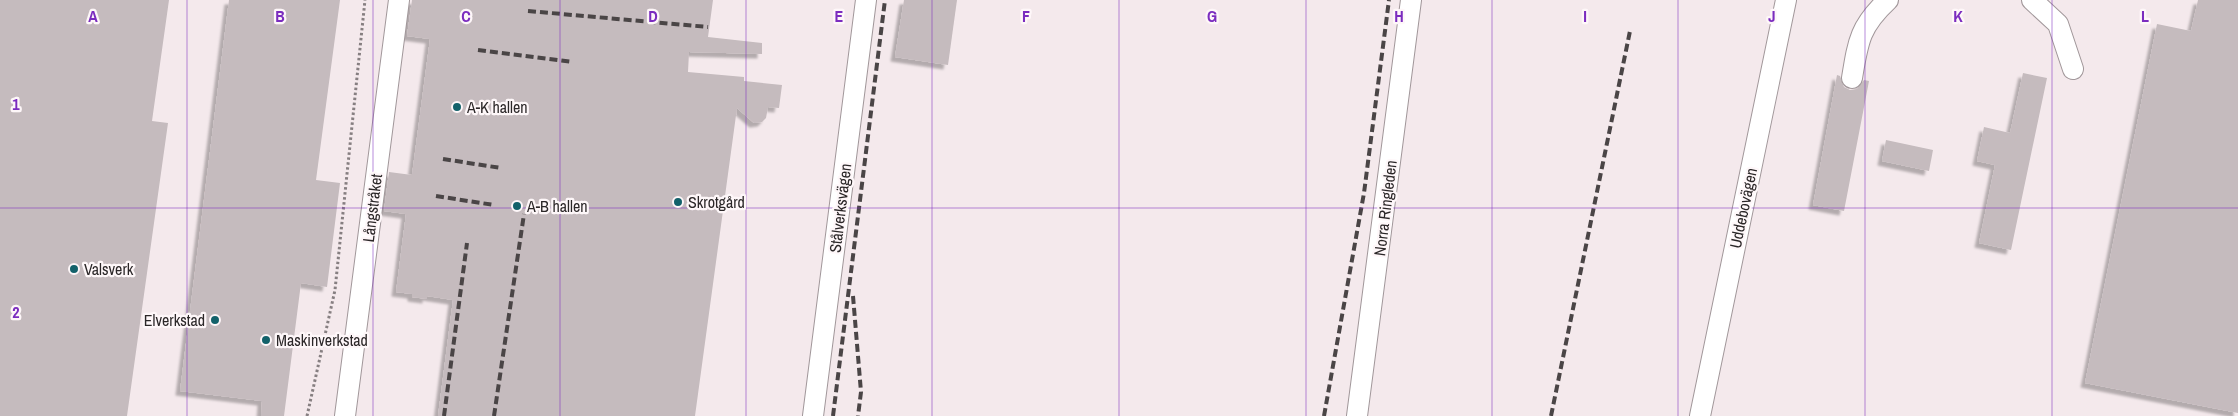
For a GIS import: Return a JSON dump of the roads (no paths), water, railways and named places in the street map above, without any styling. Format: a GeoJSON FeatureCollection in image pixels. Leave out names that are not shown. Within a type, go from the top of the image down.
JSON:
{"type":"FeatureCollection","features":[{"type":"Feature","properties":{"kind":"street","name":"Långstråket"},"geometry":{"type":"LineString","coordinates":[[345,416],[399,0]]}},
{"type":"Feature","properties":{"kind":"street","name":"Stålverksvägen"},"geometry":{"type":"LineString","coordinates":[[813,416],[866,0]]}},
{"type":"Feature","properties":{"kind":"street","name":"Norra Ringleden"},"geometry":{"type":"LineString","coordinates":[[1357,416],[1411,0]]}},
{"type":"Feature","properties":{"kind":"street","name":"Uddebovägen"},"geometry":{"type":"LineString","coordinates":[[1700,416],[1786,0]]}},
{"type":"Feature","properties":{"kind":"street"},"geometry":{"type":"LineString","coordinates":[[1852,78],[1858,43],[1866,22],[1888,0]]}},
{"type":"Feature","properties":{"kind":"street"},"geometry":{"type":"LineString","coordinates":[[2032,0],[2058,24],[2073,69]]}},
{"type":"Feature","properties":{"kind":"railway"},"geometry":{"type":"LineString","coordinates":[[833,416],[885,0]]}},
{"type":"Feature","properties":{"kind":"railway"},"geometry":{"type":"LineString","coordinates":[[1324,416],[1364,193],[1389,0]]}},
{"type":"Feature","properties":{"kind":"railway"},"geometry":{"type":"LineString","coordinates":[[528,11],[708,27]]}},
{"type":"Feature","properties":{"kind":"railway"},"geometry":{"type":"LineString","coordinates":[[1551,416],[1630,31]]}},
{"type":"Feature","properties":{"kind":"railway"},"geometry":{"type":"LineString","coordinates":[[478,50],[573,62]]}},
{"type":"Feature","properties":{"kind":"railway"},"geometry":{"type":"LineString","coordinates":[[443,159],[501,168]]}},
{"type":"Feature","properties":{"kind":"railway"},"geometry":{"type":"LineString","coordinates":[[436,196],[494,205]]}},
{"type":"Feature","properties":{"kind":"railway"},"geometry":{"type":"LineString","coordinates":[[494,416],[524,214]]}},
{"type":"Feature","properties":{"kind":"railway"},"geometry":{"type":"LineString","coordinates":[[444,416],[467,243]]}},
{"type":"Feature","properties":{"kind":"railway"},"geometry":{"type":"LineString","coordinates":[[853,296],[861,392],[858,416]]}},
{"type":"Feature","properties":{"kind":"place","name":"A-K hallen"},"geometry":{"type":"Point","coordinates":[457,107]}},
{"type":"Feature","properties":{"kind":"place","name":"Skrotgård"},"geometry":{"type":"Point","coordinates":[678,202]}},
{"type":"Feature","properties":{"kind":"place","name":"A-B hallen"},"geometry":{"type":"Point","coordinates":[517,206]}},
{"type":"Feature","properties":{"kind":"place","name":"Valsverk"},"geometry":{"type":"Point","coordinates":[74,269]}},
{"type":"Feature","properties":{"kind":"place","name":"Elverkstad"},"geometry":{"type":"Point","coordinates":[215,320]}},
{"type":"Feature","properties":{"kind":"place","name":"Maskinverkstad"},"geometry":{"type":"Point","coordinates":[266,340]}}]}
